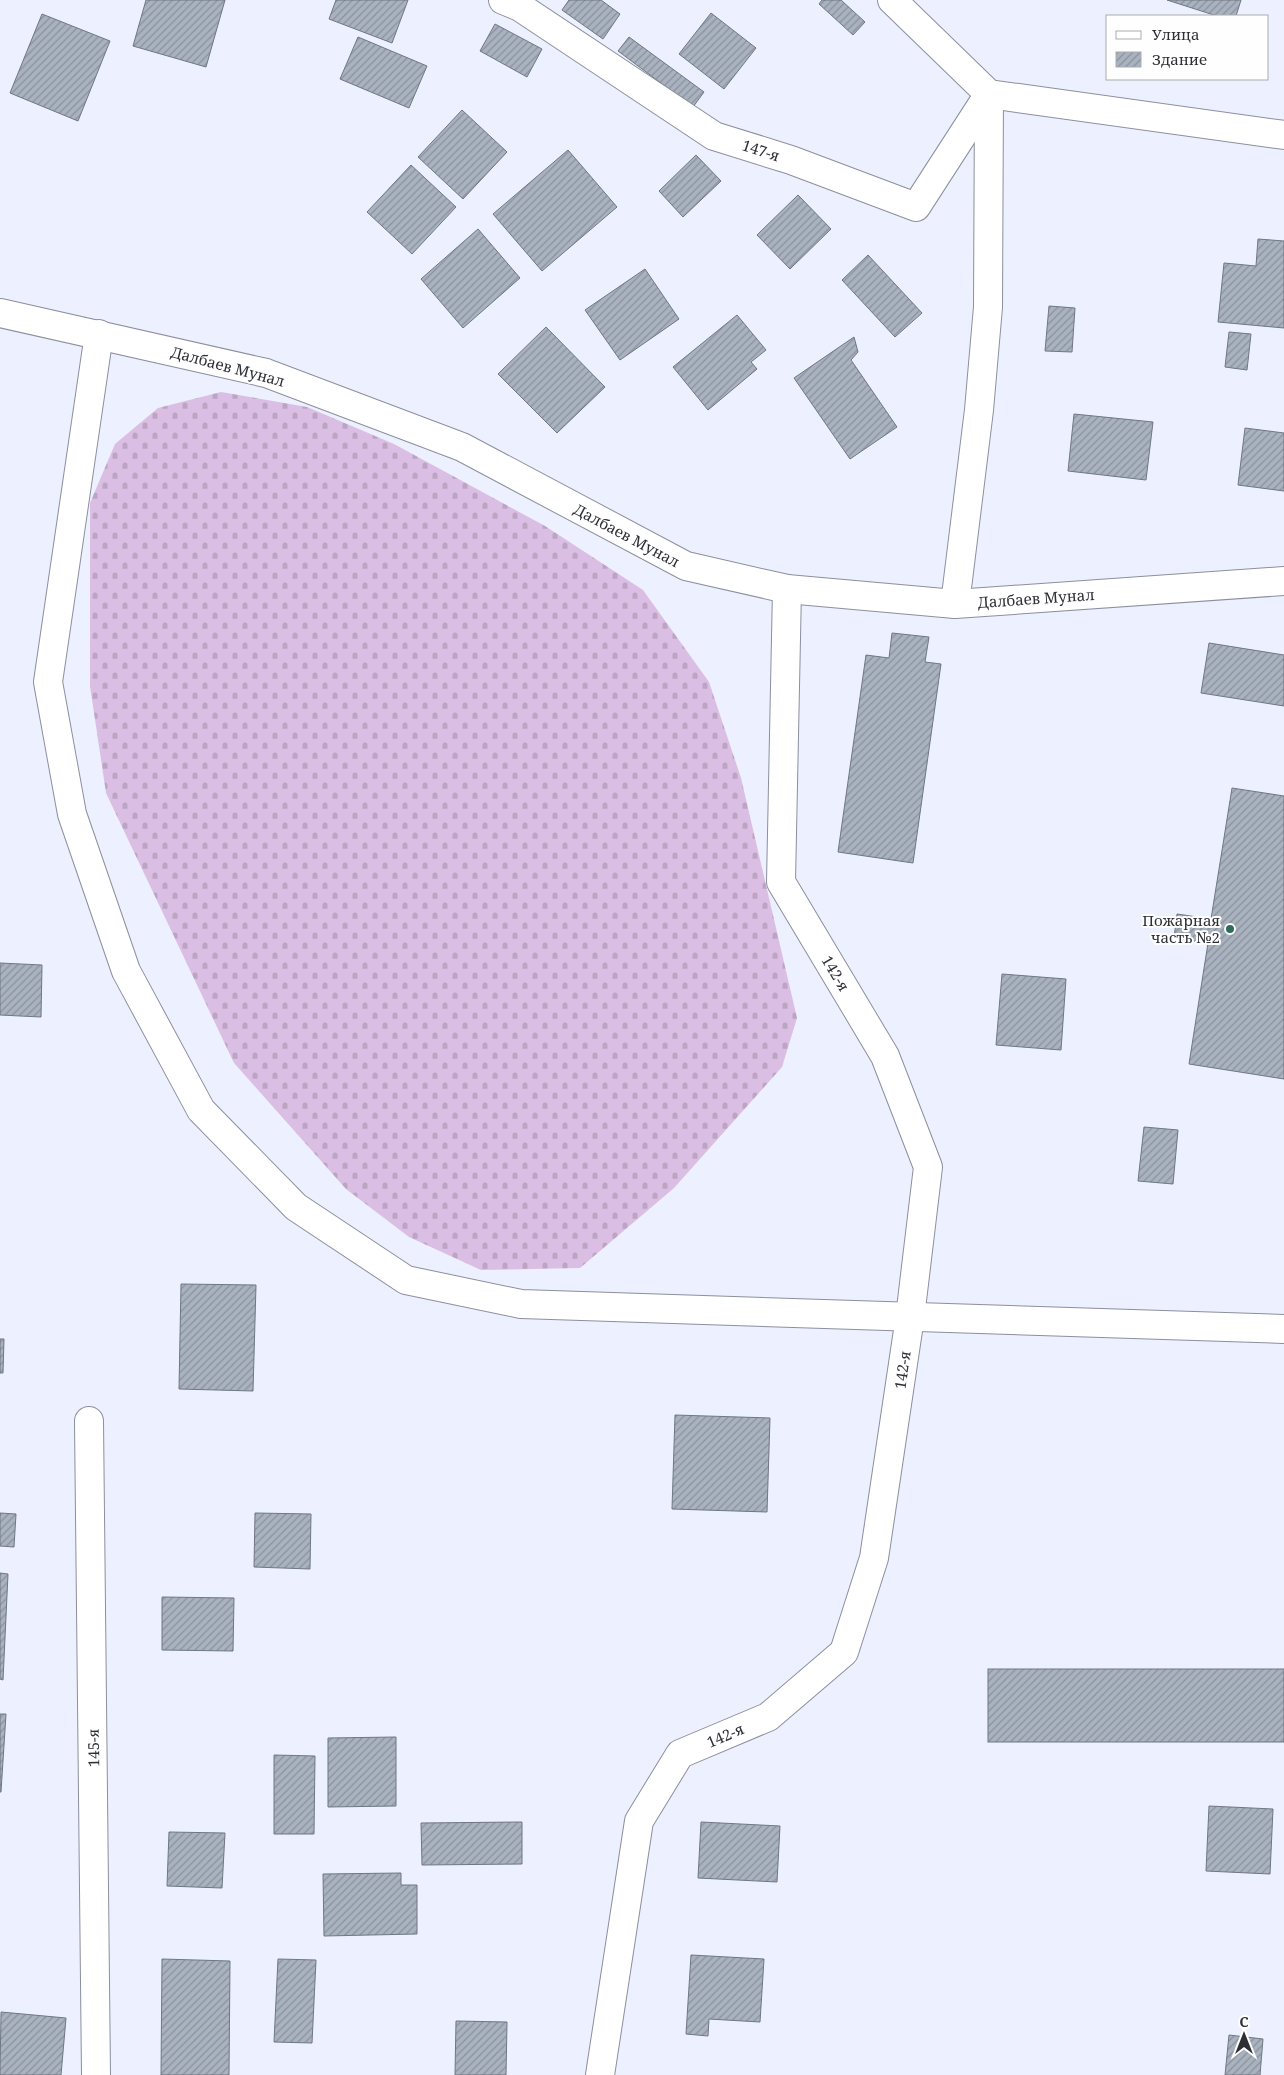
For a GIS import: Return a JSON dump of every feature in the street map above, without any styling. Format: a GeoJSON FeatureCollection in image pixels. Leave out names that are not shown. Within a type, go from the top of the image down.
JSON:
{"type":"FeatureCollection","features":[{"type":"Feature","properties":{"kind":"street","name":"147-я"},"geometry":{"type":"LineString","coordinates":[[503,0],[520,7],[714,136],[791,160],[916,207],[989,94]]}},
{"type":"Feature","properties":{"kind":"street"},"geometry":{"type":"LineString","coordinates":[[892,0],[989,94],[1284,135]]}},
{"type":"Feature","properties":{"kind":"street"},"geometry":{"type":"LineString","coordinates":[[955,604],[979,410],[988,307],[989,94]]}},
{"type":"Feature","properties":{"kind":"street","name":"Далбаев Мунал"},"geometry":{"type":"LineString","coordinates":[[0,312],[266,373],[462,447],[686,566],[787,589],[955,604],[1284,582]]}},
{"type":"Feature","properties":{"kind":"street"},"geometry":{"type":"LineString","coordinates":[[99,334],[48,682],[72,814],[126,972],[201,1110],[296,1207],[406,1280],[521,1304],[1284,1329]]}},
{"type":"Feature","properties":{"kind":"street","name":"142-я"},"geometry":{"type":"LineString","coordinates":[[600,2075],[639,1821],[680,1754],[768,1716],[844,1652],[874,1558],[910,1317],[928,1167],[885,1056],[781,882],[787,589]]}},
{"type":"Feature","properties":{"kind":"street","name":"145-я"},"geometry":{"type":"LineString","coordinates":[[89,1421],[96,2075]]}},
{"type":"Feature","properties":{"kind":"green space"},"geometry":{"type":"Polygon","coordinates":[[[221,392],[307,407],[394,444],[545,526],[643,590],[709,682],[741,778],[797,1018],[782,1067],[674,1188],[580,1268],[481,1270],[409,1237],[346,1189],[234,1063],[106,793],[90,686],[90,503],[115,444],[158,408],[221,392]]]}},
{"type":"Feature","properties":{"kind":"building"},"geometry":{"type":"Polygon","coordinates":[[[146,0],[225,0],[206,67],[133,46],[146,0]]]}},
{"type":"Feature","properties":{"kind":"building"},"geometry":{"type":"Polygon","coordinates":[[[336,0],[408,0],[392,43],[329,19],[336,0]]]}},
{"type":"Feature","properties":{"kind":"building"},"geometry":{"type":"Polygon","coordinates":[[[569,0],[601,0],[620,14],[603,39],[562,10],[569,0]]]}},
{"type":"Feature","properties":{"kind":"building"},"geometry":{"type":"Polygon","coordinates":[[[822,0],[841,0],[865,22],[853,35],[819,4],[822,0]]]}},
{"type":"Feature","properties":{"kind":"building"},"geometry":{"type":"Polygon","coordinates":[[[1167,0],[1241,0],[1236,15],[1214,15],[1167,0]]]}},
{"type":"Feature","properties":{"kind":"building"},"geometry":{"type":"Polygon","coordinates":[[[711,13],[756,48],[724,89],[679,54],[711,13]]]}},
{"type":"Feature","properties":{"kind":"building"},"geometry":{"type":"Polygon","coordinates":[[[42,14],[110,41],[78,121],[10,93],[42,14]]]}},
{"type":"Feature","properties":{"kind":"building"},"geometry":{"type":"Polygon","coordinates":[[[495,24],[542,49],[527,77],[480,51],[495,24]]]}},
{"type":"Feature","properties":{"kind":"building"},"geometry":{"type":"Polygon","coordinates":[[[358,37],[427,66],[409,108],[340,79],[358,37]]]}},
{"type":"Feature","properties":{"kind":"building"},"geometry":{"type":"Polygon","coordinates":[[[629,37],[704,92],[693,107],[618,51],[629,37]]]}},
{"type":"Feature","properties":{"kind":"building"},"geometry":{"type":"Polygon","coordinates":[[[462,110],[507,152],[463,199],[418,157],[462,110]]]}},
{"type":"Feature","properties":{"kind":"building"},"geometry":{"type":"Polygon","coordinates":[[[568,150],[617,207],[542,271],[493,214],[568,150]]]}},
{"type":"Feature","properties":{"kind":"building"},"geometry":{"type":"Polygon","coordinates":[[[696,155],[721,181],[683,217],[659,191],[696,155]]]}},
{"type":"Feature","properties":{"kind":"building"},"geometry":{"type":"Polygon","coordinates":[[[411,165],[456,207],[412,254],[367,212],[411,165]]]}},
{"type":"Feature","properties":{"kind":"building"},"geometry":{"type":"Polygon","coordinates":[[[798,195],[831,229],[790,269],[757,235],[798,195]]]}},
{"type":"Feature","properties":{"kind":"building"},"geometry":{"type":"Polygon","coordinates":[[[478,229],[520,278],[463,328],[421,279],[478,229]]]}},
{"type":"Feature","properties":{"kind":"building"},"geometry":{"type":"Polygon","coordinates":[[[1258,239],[1284,241],[1284,328],[1218,322],[1224,263],[1256,266],[1258,239]]]}},
{"type":"Feature","properties":{"kind":"building"},"geometry":{"type":"Polygon","coordinates":[[[868,255],[922,313],[895,337],[842,280],[868,255]]]}},
{"type":"Feature","properties":{"kind":"building"},"geometry":{"type":"Polygon","coordinates":[[[645,269],[679,319],[620,360],[585,310],[645,269]]]}},
{"type":"Feature","properties":{"kind":"building"},"geometry":{"type":"Polygon","coordinates":[[[1049,306],[1075,308],[1072,352],[1045,351],[1049,306]]]}},
{"type":"Feature","properties":{"kind":"building"},"geometry":{"type":"Polygon","coordinates":[[[737,315],[766,350],[751,362],[757,369],[708,410],[673,367],[737,315]]]}},
{"type":"Feature","properties":{"kind":"building"},"geometry":{"type":"Polygon","coordinates":[[[546,327],[605,387],[557,433],[498,374],[546,327]]]}},
{"type":"Feature","properties":{"kind":"building"},"geometry":{"type":"Polygon","coordinates":[[[1229,332],[1251,334],[1247,370],[1225,367],[1229,332]]]}},
{"type":"Feature","properties":{"kind":"building"},"geometry":{"type":"Polygon","coordinates":[[[854,337],[858,352],[851,360],[897,427],[850,459],[794,378],[854,337]]]}},
{"type":"Feature","properties":{"kind":"building"},"geometry":{"type":"Polygon","coordinates":[[[1074,414],[1153,422],[1146,480],[1068,471],[1074,414]]]}},
{"type":"Feature","properties":{"kind":"building"},"geometry":{"type":"Polygon","coordinates":[[[1245,428],[1284,433],[1284,491],[1238,485],[1245,428]]]}},
{"type":"Feature","properties":{"kind":"building"},"geometry":{"type":"Polygon","coordinates":[[[892,633],[929,637],[925,662],[941,664],[913,863],[838,852],[866,655],[889,658],[892,633]]]}},
{"type":"Feature","properties":{"kind":"building"},"geometry":{"type":"Polygon","coordinates":[[[1209,643],[1284,655],[1284,706],[1201,693],[1209,643]]]}},
{"type":"Feature","properties":{"kind":"building","name":"Пожарная часть №2"},"geometry":{"type":"Polygon","coordinates":[[[1232,788],[1284,796],[1284,1079],[1189,1064],[1208,943],[1174,938],[1177,914],[1211,919],[1232,788]]]}},
{"type":"Feature","properties":{"kind":"building"},"geometry":{"type":"Polygon","coordinates":[[[0,963],[42,965],[41,1017],[0,1015],[0,963]]]}},
{"type":"Feature","properties":{"kind":"building"},"geometry":{"type":"Polygon","coordinates":[[[1002,974],[1066,979],[1061,1050],[996,1045],[1002,974]]]}},
{"type":"Feature","properties":{"kind":"building"},"geometry":{"type":"Polygon","coordinates":[[[1144,1127],[1178,1130],[1173,1184],[1138,1181],[1144,1127]]]}},
{"type":"Feature","properties":{"kind":"building"},"geometry":{"type":"Polygon","coordinates":[[[181,1284],[256,1285],[253,1391],[179,1389],[181,1284]]]}},
{"type":"Feature","properties":{"kind":"building"},"geometry":{"type":"Polygon","coordinates":[[[0,1339],[4,1339],[3,1373],[0,1373],[0,1339]]]}},
{"type":"Feature","properties":{"kind":"building"},"geometry":{"type":"Polygon","coordinates":[[[675,1415],[770,1418],[767,1512],[672,1509],[675,1415]]]}},
{"type":"Feature","properties":{"kind":"building"},"geometry":{"type":"Polygon","coordinates":[[[0,1513],[16,1514],[14,1547],[0,1546],[0,1513]]]}},
{"type":"Feature","properties":{"kind":"building"},"geometry":{"type":"Polygon","coordinates":[[[255,1513],[311,1514],[310,1569],[254,1567],[255,1513]]]}},
{"type":"Feature","properties":{"kind":"building"},"geometry":{"type":"Polygon","coordinates":[[[0,1573],[8,1574],[3,1680],[0,1679],[0,1573]]]}},
{"type":"Feature","properties":{"kind":"building"},"geometry":{"type":"Polygon","coordinates":[[[162,1597],[234,1598],[233,1651],[162,1650],[162,1597]]]}},
{"type":"Feature","properties":{"kind":"building"},"geometry":{"type":"Polygon","coordinates":[[[988,1669],[1284,1669],[1284,1742],[988,1742],[988,1669]]]}},
{"type":"Feature","properties":{"kind":"building"},"geometry":{"type":"Polygon","coordinates":[[[0,1714],[6,1714],[1,1792],[0,1792],[0,1714]]]}},
{"type":"Feature","properties":{"kind":"building"},"geometry":{"type":"Polygon","coordinates":[[[396,1737],[396,1806],[328,1807],[328,1738],[396,1737]]]}},
{"type":"Feature","properties":{"kind":"building"},"geometry":{"type":"Polygon","coordinates":[[[274,1755],[315,1756],[314,1834],[274,1834],[274,1755]]]}},
{"type":"Feature","properties":{"kind":"building"},"geometry":{"type":"Polygon","coordinates":[[[1209,1806],[1273,1809],[1270,1874],[1206,1871],[1209,1806]]]}},
{"type":"Feature","properties":{"kind":"building"},"geometry":{"type":"Polygon","coordinates":[[[522,1822],[522,1864],[422,1865],[421,1823],[522,1822]]]}},
{"type":"Feature","properties":{"kind":"building"},"geometry":{"type":"Polygon","coordinates":[[[701,1822],[780,1826],[777,1882],[698,1878],[701,1822]]]}},
{"type":"Feature","properties":{"kind":"building"},"geometry":{"type":"Polygon","coordinates":[[[169,1832],[225,1833],[222,1888],[167,1886],[169,1832]]]}},
{"type":"Feature","properties":{"kind":"building"},"geometry":{"type":"Polygon","coordinates":[[[401,1873],[401,1885],[417,1885],[417,1934],[324,1936],[323,1874],[401,1873]]]}},
{"type":"Feature","properties":{"kind":"building"},"geometry":{"type":"Polygon","coordinates":[[[691,1955],[764,1959],[760,2022],[709,2019],[708,2036],[686,2034],[691,1955]]]}},
{"type":"Feature","properties":{"kind":"building"},"geometry":{"type":"Polygon","coordinates":[[[162,1959],[230,1961],[229,2075],[161,2075],[162,1959]]]}},
{"type":"Feature","properties":{"kind":"building"},"geometry":{"type":"Polygon","coordinates":[[[278,1959],[316,1960],[312,2043],[274,2042],[278,1959]]]}},
{"type":"Feature","properties":{"kind":"building"},"geometry":{"type":"Polygon","coordinates":[[[1,2012],[66,2018],[61,2075],[0,2075],[1,2012]]]}},
{"type":"Feature","properties":{"kind":"building"},"geometry":{"type":"Polygon","coordinates":[[[456,2021],[507,2022],[506,2075],[455,2075],[456,2021]]]}},
{"type":"Feature","properties":{"kind":"building"},"geometry":{"type":"Polygon","coordinates":[[[1229,2035],[1263,2039],[1260,2075],[1225,2075],[1229,2035]]]}},
{"type":"Feature","properties":{"kind":"place","name":"Пожарная часть №2"},"geometry":{"type":"Point","coordinates":[1230,929]}}]}
